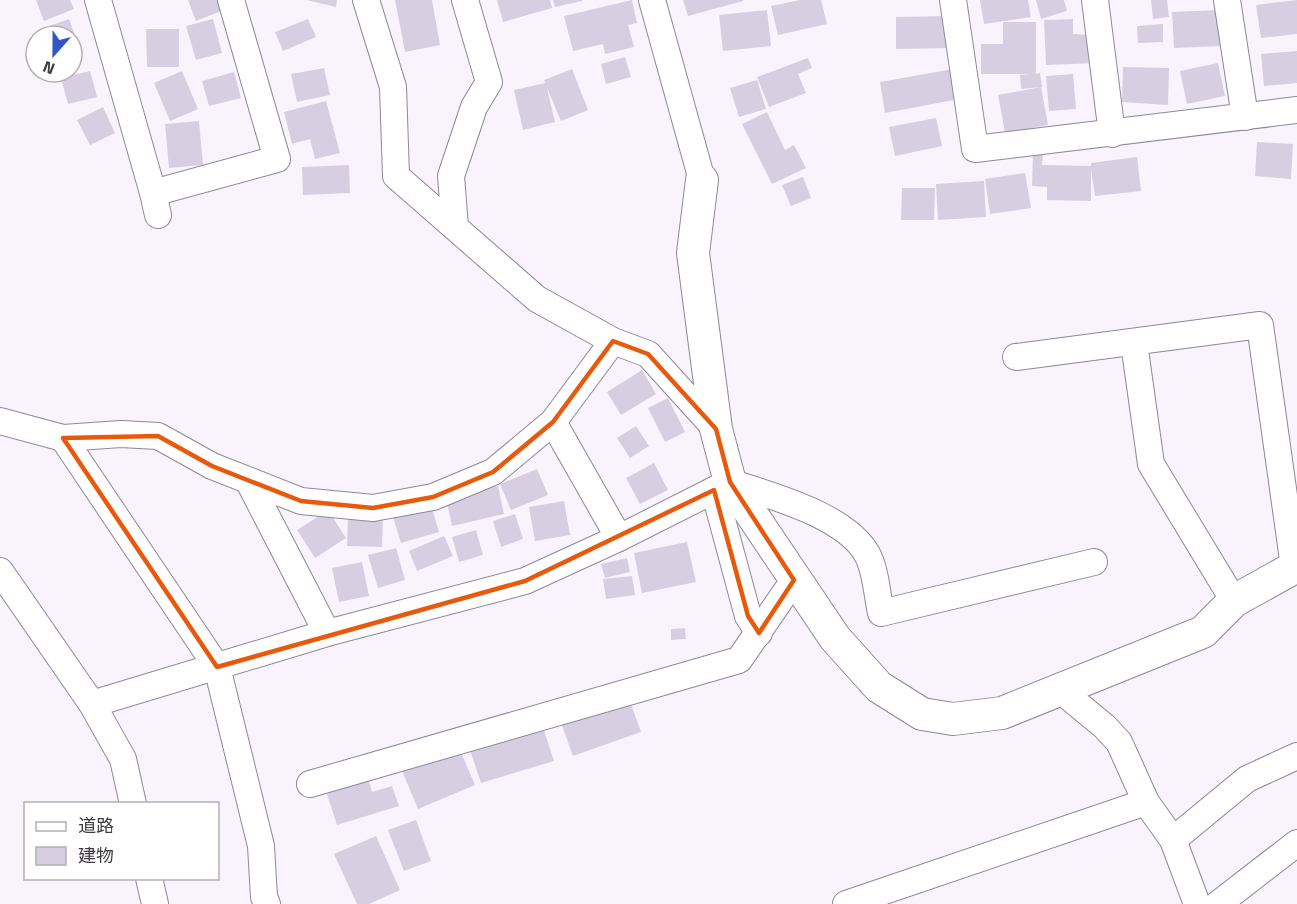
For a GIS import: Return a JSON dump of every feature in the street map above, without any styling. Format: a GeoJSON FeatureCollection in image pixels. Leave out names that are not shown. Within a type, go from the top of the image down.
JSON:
{"type":"FeatureCollection","features":[{"type":"Feature","properties":{"kind":"street"},"geometry":{"type":"LineString","coordinates":[[98,0],[155,204],[277,159],[231,0]]}},
{"type":"Feature","properties":{"kind":"street"},"geometry":{"type":"LineString","coordinates":[[366,0],[393,87],[396,176],[537,299],[613,341],[648,354],[716,429]]}},
{"type":"Feature","properties":{"kind":"street"},"geometry":{"type":"LineString","coordinates":[[454,227],[451,176],[474,107],[489,82],[465,0]]}},
{"type":"Feature","properties":{"kind":"street"},"geometry":{"type":"LineString","coordinates":[[652,0],[702,180],[693,253],[722,486],[748,616],[759,633]]}},
{"type":"Feature","properties":{"kind":"street"},"geometry":{"type":"LineString","coordinates":[[953,0],[975,149],[1297,110]]}},
{"type":"Feature","properties":{"kind":"street"},"geometry":{"type":"LineString","coordinates":[[1095,0],[1113,134]]}},
{"type":"Feature","properties":{"kind":"street"},"geometry":{"type":"LineString","coordinates":[[1227,0],[1245,117]]}},
{"type":"Feature","properties":{"kind":"street"},"geometry":{"type":"LineString","coordinates":[[722,486],[836,638],[879,687],[922,714],[953,718],[1002,713],[1203,632],[1234,601],[1295,567],[1260,325],[1016,357]]}},
{"type":"Feature","properties":{"kind":"street"},"geometry":{"type":"LineString","coordinates":[[0,421],[63,438],[121,434],[158,436],[249,482],[301,501],[373,508],[433,497],[493,472],[553,422],[613,341]]}},
{"type":"Feature","properties":{"kind":"street"},"geometry":{"type":"LineString","coordinates":[[1134,342],[1151,464],[1234,601]]}},
{"type":"Feature","properties":{"kind":"street"},"geometry":{"type":"LineString","coordinates":[[553,422],[619,538]]}},
{"type":"Feature","properties":{"kind":"street"},"geometry":{"type":"LineString","coordinates":[[63,438],[217,667],[261,846],[264,897],[267,904]]}},
{"type":"Feature","properties":{"kind":"street"},"geometry":{"type":"LineString","coordinates":[[249,482],[327,633]]}},
{"type":"Feature","properties":{"kind":"street"},"geometry":{"type":"LineString","coordinates":[[92,704],[327,633],[525,581],[619,538],[722,486],[824,518],[855,537],[868,556],[882,613],[1094,562]]}},
{"type":"Feature","properties":{"kind":"street"},"geometry":{"type":"LineString","coordinates":[[0,571],[92,704],[123,759],[133,802]]}},
{"type":"Feature","properties":{"kind":"street"},"geometry":{"type":"LineString","coordinates":[[310,784],[739,660],[794,580]]}},
{"type":"Feature","properties":{"kind":"street"},"geometry":{"type":"LineString","coordinates":[[1059,689],[1104,726],[1119,742],[1146,802],[1173,840],[1197,904]]}},
{"type":"Feature","properties":{"kind":"street"},"geometry":{"type":"LineString","coordinates":[[1173,840],[1247,779],[1297,756]]}},
{"type":"Feature","properties":{"kind":"street"},"geometry":{"type":"LineString","coordinates":[[846,904],[1146,802]]}},
{"type":"Feature","properties":{"kind":"street"},"geometry":{"type":"LineString","coordinates":[[1218,904],[1297,843]]}},
{"type":"Feature","properties":{"kind":"street"},"geometry":{"type":"LineString","coordinates":[[149,880],[155,904]]}},
{"type":"Feature","properties":{"kind":"highlighted area"},"geometry":{"type":"Polygon","coordinates":[[[613,341],[648,354],[716,429],[730,482],[794,580],[759,633],[748,616],[714,490],[525,581],[217,667],[63,438],[158,436],[212,466],[301,501],[373,508],[433,497],[493,472],[553,422],[613,341]]]}},
{"type":"Feature","properties":{"kind":"building"},"geometry":{"type":"Polygon","coordinates":[[[36,0],[70,0],[74,9],[44,21],[36,0]]]}},
{"type":"Feature","properties":{"kind":"building"},"geometry":{"type":"Polygon","coordinates":[[[188,0],[220,0],[224,10],[196,21],[188,0]]]}},
{"type":"Feature","properties":{"kind":"building"},"geometry":{"type":"Polygon","coordinates":[[[307,0],[337,0],[336,7],[307,0]]]}},
{"type":"Feature","properties":{"kind":"building"},"geometry":{"type":"Polygon","coordinates":[[[395,0],[432,0],[440,45],[405,52],[395,0]]]}},
{"type":"Feature","properties":{"kind":"building"},"geometry":{"type":"Polygon","coordinates":[[[497,0],[550,0],[552,8],[503,22],[497,0]]]}},
{"type":"Feature","properties":{"kind":"building"},"geometry":{"type":"Polygon","coordinates":[[[553,0],[582,0],[582,1],[555,7],[553,0]]]}},
{"type":"Feature","properties":{"kind":"building"},"geometry":{"type":"Polygon","coordinates":[[[632,0],[637,23],[628,25],[634,47],[605,54],[603,44],[573,51],[564,16],[632,0]]]}},
{"type":"Feature","properties":{"kind":"building"},"geometry":{"type":"Polygon","coordinates":[[[683,0],[743,0],[743,1],[688,16],[683,0]]]}},
{"type":"Feature","properties":{"kind":"building"},"geometry":{"type":"Polygon","coordinates":[[[800,0],[821,0],[827,24],[778,35],[771,6],[800,0]]]}},
{"type":"Feature","properties":{"kind":"building"},"geometry":{"type":"Polygon","coordinates":[[[980,0],[1028,0],[1031,17],[984,24],[980,0]]]}},
{"type":"Feature","properties":{"kind":"building"},"geometry":{"type":"Polygon","coordinates":[[[1036,0],[1064,0],[1067,11],[1041,19],[1036,0]]]}},
{"type":"Feature","properties":{"kind":"building"},"geometry":{"type":"Polygon","coordinates":[[[1151,0],[1167,0],[1169,17],[1153,19],[1151,0]]]}},
{"type":"Feature","properties":{"kind":"building"},"geometry":{"type":"Polygon","coordinates":[[[1297,0],[1297,34],[1261,38],[1256,5],[1297,0]]]}},
{"type":"Feature","properties":{"kind":"building"},"geometry":{"type":"Polygon","coordinates":[[[767,10],[771,46],[723,51],[719,15],[767,10]]]}},
{"type":"Feature","properties":{"kind":"building"},"geometry":{"type":"Polygon","coordinates":[[[1219,10],[1221,46],[1174,48],[1172,12],[1219,10]]]}},
{"type":"Feature","properties":{"kind":"building"},"geometry":{"type":"Polygon","coordinates":[[[948,16],[949,48],[896,49],[896,17],[948,16]]]}},
{"type":"Feature","properties":{"kind":"building"},"geometry":{"type":"Polygon","coordinates":[[[69,19],[71,24],[55,24],[69,19]]]}},
{"type":"Feature","properties":{"kind":"building"},"geometry":{"type":"Polygon","coordinates":[[[213,19],[222,53],[196,60],[186,26],[213,19]]]}},
{"type":"Feature","properties":{"kind":"building"},"geometry":{"type":"Polygon","coordinates":[[[308,19],[316,37],[283,51],[275,32],[308,19]]]}},
{"type":"Feature","properties":{"kind":"building"},"geometry":{"type":"Polygon","coordinates":[[[1073,19],[1073,34],[1094,35],[1096,63],[1046,65],[1044,20],[1073,19]]]}},
{"type":"Feature","properties":{"kind":"building"},"geometry":{"type":"Polygon","coordinates":[[[1003,22],[1036,22],[1036,74],[1040,73],[1042,87],[1021,89],[1020,75],[1029,74],[981,74],[981,44],[1003,44],[1003,22]]]}},
{"type":"Feature","properties":{"kind":"building"},"geometry":{"type":"Polygon","coordinates":[[[1163,24],[1163,42],[1138,43],[1137,26],[1163,24]]]}},
{"type":"Feature","properties":{"kind":"building"},"geometry":{"type":"Polygon","coordinates":[[[146,29],[179,29],[179,67],[147,67],[146,29]]]}},
{"type":"Feature","properties":{"kind":"building"},"geometry":{"type":"Polygon","coordinates":[[[1297,51],[1297,83],[1264,86],[1261,54],[1297,51]]]}},
{"type":"Feature","properties":{"kind":"building"},"geometry":{"type":"Polygon","coordinates":[[[625,57],[631,77],[606,84],[601,64],[625,57]]]}},
{"type":"Feature","properties":{"kind":"building"},"geometry":{"type":"Polygon","coordinates":[[[808,58],[812,68],[798,74],[806,93],[769,107],[757,77],[808,58]]]}},
{"type":"Feature","properties":{"kind":"building"},"geometry":{"type":"Polygon","coordinates":[[[1218,63],[1225,96],[1187,104],[1180,71],[1218,63]]]}},
{"type":"Feature","properties":{"kind":"building"},"geometry":{"type":"Polygon","coordinates":[[[1123,67],[1169,68],[1168,105],[1122,102],[1123,67]]]}},
{"type":"Feature","properties":{"kind":"building"},"geometry":{"type":"Polygon","coordinates":[[[324,68],[330,95],[297,102],[291,74],[324,68]]]}},
{"type":"Feature","properties":{"kind":"building"},"geometry":{"type":"Polygon","coordinates":[[[572,69],[588,110],[561,121],[547,88],[555,122],[523,130],[514,90],[545,83],[544,80],[572,69]]]}},
{"type":"Feature","properties":{"kind":"building"},"geometry":{"type":"Polygon","coordinates":[[[953,69],[959,99],[885,113],[880,82],[953,69]]]}},
{"type":"Feature","properties":{"kind":"building"},"geometry":{"type":"Polygon","coordinates":[[[90,71],[97,97],[68,104],[63,84],[84,84],[84,72],[90,71]]]}},
{"type":"Feature","properties":{"kind":"building"},"geometry":{"type":"Polygon","coordinates":[[[182,71],[198,109],[170,121],[154,83],[182,71]]]}},
{"type":"Feature","properties":{"kind":"building"},"geometry":{"type":"Polygon","coordinates":[[[234,72],[241,98],[209,106],[202,81],[234,72]]]}},
{"type":"Feature","properties":{"kind":"building"},"geometry":{"type":"Polygon","coordinates":[[[1073,74],[1076,109],[1049,111],[1046,76],[1073,74]]]}},
{"type":"Feature","properties":{"kind":"building"},"geometry":{"type":"Polygon","coordinates":[[[757,80],[766,109],[739,117],[730,88],[757,80]]]}},
{"type":"Feature","properties":{"kind":"building"},"geometry":{"type":"Polygon","coordinates":[[[1041,87],[1048,125],[1005,133],[998,95],[1041,87]]]}},
{"type":"Feature","properties":{"kind":"building"},"geometry":{"type":"Polygon","coordinates":[[[326,101],[340,153],[315,159],[310,139],[292,144],[284,112],[326,101]]]}},
{"type":"Feature","properties":{"kind":"building"},"geometry":{"type":"Polygon","coordinates":[[[103,107],[115,133],[90,145],[77,120],[103,107]]]}},
{"type":"Feature","properties":{"kind":"building"},"geometry":{"type":"Polygon","coordinates":[[[767,112],[785,150],[794,145],[806,168],[772,184],[742,124],[767,112]]]}},
{"type":"Feature","properties":{"kind":"building"},"geometry":{"type":"Polygon","coordinates":[[[936,118],[942,146],[895,156],[889,127],[936,118]]]}},
{"type":"Feature","properties":{"kind":"building"},"geometry":{"type":"Polygon","coordinates":[[[199,121],[203,165],[169,168],[165,124],[199,121]]]}},
{"type":"Feature","properties":{"kind":"building"},"geometry":{"type":"Polygon","coordinates":[[[1257,142],[1293,144],[1291,179],[1255,176],[1257,142]]]}},
{"type":"Feature","properties":{"kind":"building"},"geometry":{"type":"Polygon","coordinates":[[[1033,154],[1043,154],[1042,165],[1091,166],[1091,163],[1137,157],[1141,191],[1095,196],[1091,169],[1091,201],[1047,200],[1047,187],[1032,186],[1033,154]]]}},
{"type":"Feature","properties":{"kind":"building"},"geometry":{"type":"Polygon","coordinates":[[[349,165],[350,193],[303,195],[302,167],[349,165]]]}},
{"type":"Feature","properties":{"kind":"building"},"geometry":{"type":"Polygon","coordinates":[[[1025,173],[1031,208],[990,214],[985,179],[1025,173]]]}},
{"type":"Feature","properties":{"kind":"building"},"geometry":{"type":"Polygon","coordinates":[[[803,177],[811,198],[791,206],[782,185],[803,177]]]}},
{"type":"Feature","properties":{"kind":"building"},"geometry":{"type":"Polygon","coordinates":[[[984,181],[986,217],[938,220],[936,184],[984,181]]]}},
{"type":"Feature","properties":{"kind":"building"},"geometry":{"type":"Polygon","coordinates":[[[902,188],[935,188],[934,220],[901,220],[902,188]]]}},
{"type":"Feature","properties":{"kind":"building"},"geometry":{"type":"Polygon","coordinates":[[[642,370],[656,394],[621,415],[607,392],[642,370]]]}},
{"type":"Feature","properties":{"kind":"building"},"geometry":{"type":"Polygon","coordinates":[[[668,398],[685,432],[665,442],[648,408],[668,398]]]}},
{"type":"Feature","properties":{"kind":"building"},"geometry":{"type":"Polygon","coordinates":[[[636,426],[649,446],[630,458],[617,438],[636,426]]]}},
{"type":"Feature","properties":{"kind":"building"},"geometry":{"type":"Polygon","coordinates":[[[654,463],[668,490],[640,504],[626,478],[654,463]]]}},
{"type":"Feature","properties":{"kind":"building"},"geometry":{"type":"Polygon","coordinates":[[[537,469],[548,495],[511,510],[500,484],[537,469]]]}},
{"type":"Feature","properties":{"kind":"building"},"geometry":{"type":"Polygon","coordinates":[[[498,486],[504,514],[452,526],[446,498],[498,486]]]}},
{"type":"Feature","properties":{"kind":"building"},"geometry":{"type":"Polygon","coordinates":[[[564,501],[570,535],[535,541],[529,507],[564,501]]]}},
{"type":"Feature","properties":{"kind":"building"},"geometry":{"type":"Polygon","coordinates":[[[431,505],[439,532],[401,543],[393,517],[431,505]]]}},
{"type":"Feature","properties":{"kind":"building"},"geometry":{"type":"Polygon","coordinates":[[[328,510],[346,538],[315,558],[297,530],[328,510]]]}},
{"type":"Feature","properties":{"kind":"building"},"geometry":{"type":"Polygon","coordinates":[[[515,514],[523,539],[501,547],[493,521],[515,514]]]}},
{"type":"Feature","properties":{"kind":"building"},"geometry":{"type":"Polygon","coordinates":[[[348,516],[383,516],[382,547],[347,546],[348,516]]]}},
{"type":"Feature","properties":{"kind":"building"},"geometry":{"type":"Polygon","coordinates":[[[476,530],[483,555],[459,562],[452,537],[476,530]]]}},
{"type":"Feature","properties":{"kind":"building"},"geometry":{"type":"Polygon","coordinates":[[[444,536],[453,556],[417,571],[409,551],[444,536]]]}},
{"type":"Feature","properties":{"kind":"building"},"geometry":{"type":"Polygon","coordinates":[[[687,542],[696,582],[642,593],[634,553],[687,542]]]}},
{"type":"Feature","properties":{"kind":"building"},"geometry":{"type":"Polygon","coordinates":[[[396,548],[405,580],[378,588],[368,555],[396,548]]]}},
{"type":"Feature","properties":{"kind":"building"},"geometry":{"type":"Polygon","coordinates":[[[627,558],[630,572],[605,578],[601,564],[627,558]]]}},
{"type":"Feature","properties":{"kind":"building"},"geometry":{"type":"Polygon","coordinates":[[[362,562],[369,596],[339,602],[332,568],[362,562]]]}},
{"type":"Feature","properties":{"kind":"building"},"geometry":{"type":"Polygon","coordinates":[[[632,576],[635,595],[606,599],[603,579],[632,576]]]}},
{"type":"Feature","properties":{"kind":"building"},"geometry":{"type":"Polygon","coordinates":[[[685,628],[686,639],[671,640],[671,629],[685,628]]]}},
{"type":"Feature","properties":{"kind":"building"},"geometry":{"type":"Polygon","coordinates":[[[628,696],[641,732],[573,756],[560,720],[628,696]]]}},
{"type":"Feature","properties":{"kind":"building"},"geometry":{"type":"Polygon","coordinates":[[[541,721],[554,761],[481,783],[468,744],[541,721]]]}},
{"type":"Feature","properties":{"kind":"building"},"geometry":{"type":"Polygon","coordinates":[[[457,743],[475,785],[418,809],[400,766],[457,743]]]}},
{"type":"Feature","properties":{"kind":"building"},"geometry":{"type":"Polygon","coordinates":[[[368,778],[372,792],[392,786],[399,806],[337,825],[326,791],[368,778]]]}},
{"type":"Feature","properties":{"kind":"building"},"geometry":{"type":"Polygon","coordinates":[[[416,820],[431,861],[404,871],[388,830],[416,820]]]}},
{"type":"Feature","properties":{"kind":"building"},"geometry":{"type":"Polygon","coordinates":[[[376,836],[400,890],[369,904],[357,904],[334,854],[376,836]]]}}]}
